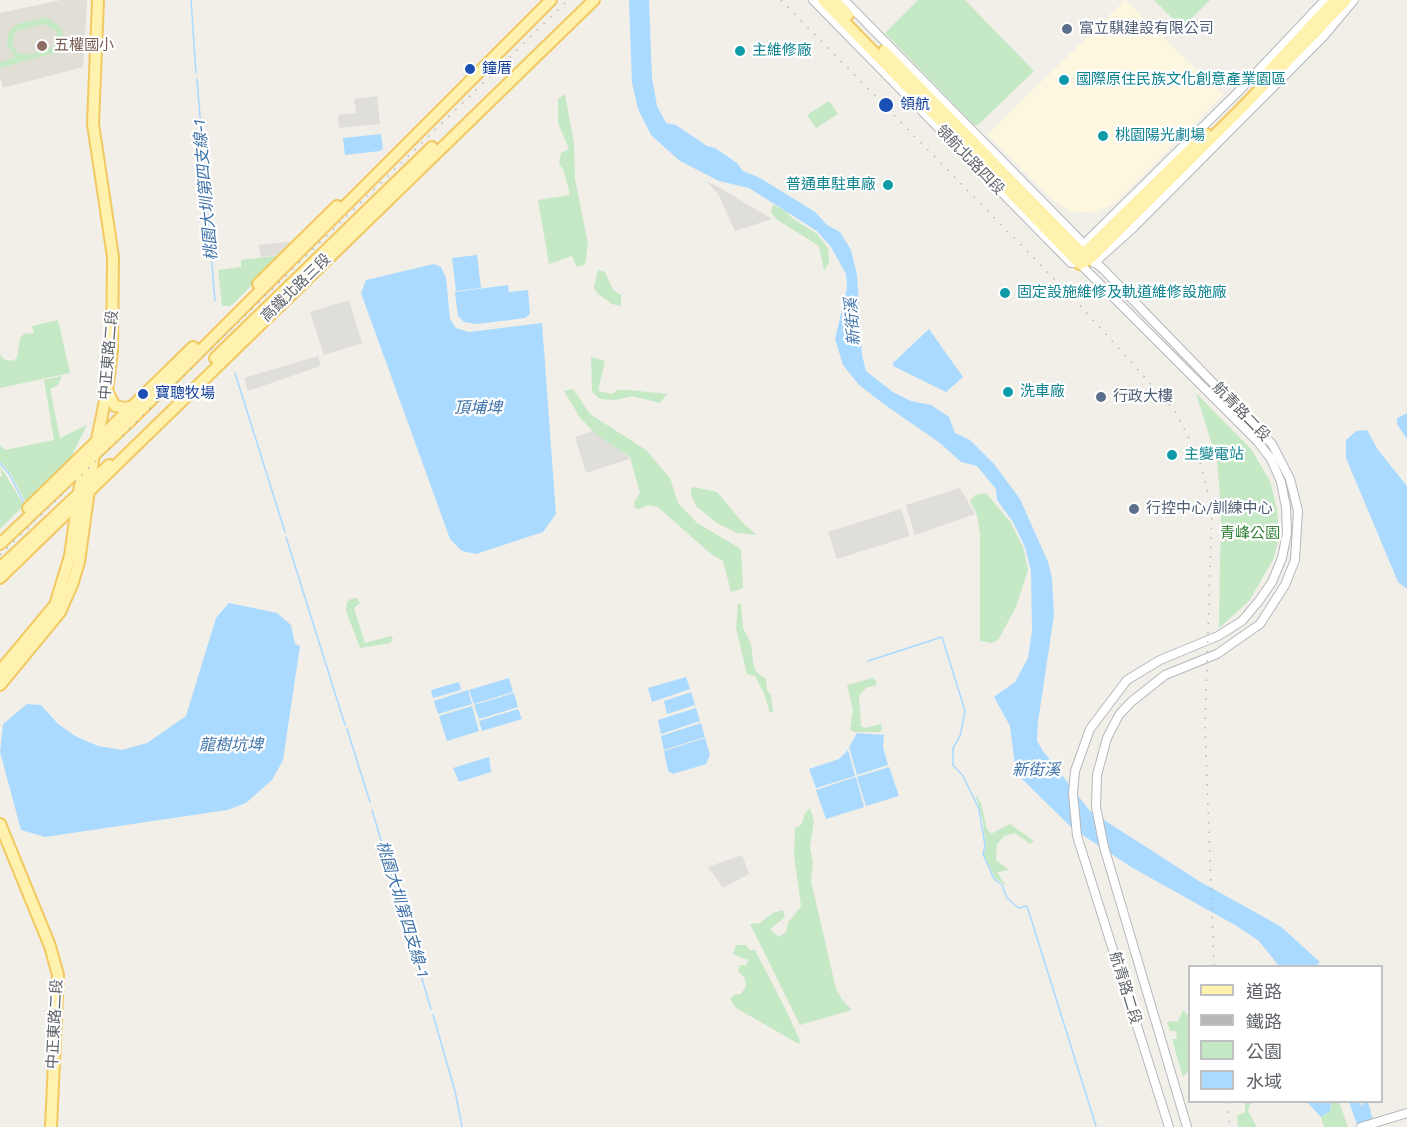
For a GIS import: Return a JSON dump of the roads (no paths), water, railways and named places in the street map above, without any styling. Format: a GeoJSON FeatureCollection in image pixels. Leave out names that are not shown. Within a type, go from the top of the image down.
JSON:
{"type":"FeatureCollection","features":[{"type":"Feature","properties":{"kind":"main road","name":"中正東路二段"},"geometry":{"type":"LineString","coordinates":[[84,494],[90,482],[91,451],[107,319],[103,220],[86,128],[92,0]]}},
{"type":"Feature","properties":{"kind":"main road","name":"中正東路二段"},"geometry":{"type":"LineString","coordinates":[[98,0],[93,124],[113,257],[112,351],[98,438]]}},
{"type":"Feature","properties":{"kind":"main road","name":"高鐵北路三段"},"geometry":{"type":"LineString","coordinates":[[91,451],[98,438],[135,406],[544,0]]}},
{"type":"Feature","properties":{"kind":"main road","name":"高鐵北路三段"},"geometry":{"type":"LineString","coordinates":[[0,535],[296,256],[551,0]]}},
{"type":"Feature","properties":{"kind":"main road","name":"高鐵北路三段"},"geometry":{"type":"LineString","coordinates":[[90,482],[339,236],[587,0]]}},
{"type":"Feature","properties":{"kind":"main road","name":"高鐵北路三段"},"geometry":{"type":"LineString","coordinates":[[0,568],[84,494],[594,0]]}},
{"type":"Feature","properties":{"kind":"main road","name":"領航北路四段"},"geometry":{"type":"LineString","coordinates":[[823,0],[1088,260]]}},
{"type":"Feature","properties":{"kind":"main road","name":"領航北路四段"},"geometry":{"type":"LineString","coordinates":[[834,0],[1088,260]]}},
{"type":"Feature","properties":{"kind":"main road"},"geometry":{"type":"LineString","coordinates":[[1088,260],[1335,0]]}},
{"type":"Feature","properties":{"kind":"main road"},"geometry":{"type":"LineString","coordinates":[[1088,260],[1295,56],[1346,0]]}},
{"type":"Feature","properties":{"kind":"main road"},"geometry":{"type":"LineString","coordinates":[[296,256],[316,226]]}},
{"type":"Feature","properties":{"kind":"main road"},"geometry":{"type":"LineString","coordinates":[[316,268],[339,236]]}},
{"type":"Feature","properties":{"kind":"main road"},"geometry":{"type":"LineString","coordinates":[[107,391],[115,406],[125,408],[135,406]]}},
{"type":"Feature","properties":{"kind":"main road"},"geometry":{"type":"LineString","coordinates":[[169,404],[187,394]]}},
{"type":"Feature","properties":{"kind":"main road","name":"中正東路二段"},"geometry":{"type":"LineString","coordinates":[[0,685],[44,634],[60,612],[68,594],[79,562],[84,463],[91,451]]}},
{"type":"Feature","properties":{"kind":"main road"},"geometry":{"type":"LineString","coordinates":[[0,544],[84,463]]}},
{"type":"Feature","properties":{"kind":"main road","name":"高鐵北路三段"},"geometry":{"type":"LineString","coordinates":[[0,578],[79,505],[84,494]]}},
{"type":"Feature","properties":{"kind":"main road"},"geometry":{"type":"LineString","coordinates":[[0,671],[31,637],[55,605],[66,574],[79,505]]}},
{"type":"Feature","properties":{"kind":"main road"},"geometry":{"type":"LineString","coordinates":[[52,528],[64,529],[73,538]]}},
{"type":"Feature","properties":{"kind":"main road","name":"中正東路二段"},"geometry":{"type":"LineString","coordinates":[[0,824],[50,946],[56,969],[51,1127]]}},
{"type":"Feature","properties":{"kind":"street","name":"領航北路四段"},"geometry":{"type":"LineString","coordinates":[[813,0],[1071,262],[1088,260]]}},
{"type":"Feature","properties":{"kind":"street","name":"領航北路四段"},"geometry":{"type":"LineString","coordinates":[[844,0],[1084,240]]}},
{"type":"Feature","properties":{"kind":"street"},"geometry":{"type":"LineString","coordinates":[[1088,260],[1084,240],[1237,93],[1325,0]]}},
{"type":"Feature","properties":{"kind":"street"},"geometry":{"type":"LineString","coordinates":[[1088,260],[1323,37],[1354,0]]}},
{"type":"Feature","properties":{"kind":"street","name":"航青路二段"},"geometry":{"type":"LineString","coordinates":[[1088,260],[1263,448],[1281,482],[1287,533],[1282,558],[1272,582],[1242,621],[1218,636],[1160,660],[1127,680],[1113,695],[1090,729],[1075,771],[1074,818],[1081,850],[1169,1127]]}},
{"type":"Feature","properties":{"kind":"street","name":"航青路二段"},"geometry":{"type":"LineString","coordinates":[[1088,260],[1272,444],[1290,479],[1298,525],[1295,560],[1289,576],[1260,624],[1217,654],[1165,675],[1147,687],[1119,715],[1104,746],[1096,796],[1099,829],[1188,1127]]}},
{"type":"Feature","properties":{"kind":"street"},"geometry":{"type":"LineString","coordinates":[[1361,1127],[1404,1114]]}},
{"type":"Feature","properties":{"kind":"water","name":"新街溪"},"geometry":{"type":"Polygon","coordinates":[[[629,0],[649,0],[652,78],[657,106],[666,123],[676,125],[707,146],[715,148],[737,163],[743,171],[760,178],[815,212],[827,225],[840,232],[851,250],[857,275],[862,355],[866,371],[893,392],[911,401],[931,405],[949,417],[955,433],[970,440],[994,464],[1020,499],[1048,562],[1052,578],[1054,615],[1037,741],[1043,751],[1090,811],[1199,881],[1280,926],[1320,962],[1317,965],[1278,965],[1259,941],[1235,925],[1131,867],[1072,828],[1022,779],[1015,766],[1010,726],[994,697],[1015,682],[1028,658],[1032,631],[1031,571],[1025,547],[1013,522],[997,500],[996,489],[977,466],[961,462],[940,443],[885,405],[859,385],[843,365],[835,339],[847,288],[846,274],[831,247],[817,231],[749,188],[719,181],[680,161],[651,135],[638,109],[632,83],[629,0]]]}},
{"type":"Feature","properties":{"kind":"water"},"geometry":{"type":"Polygon","coordinates":[[[381,134],[383,149],[380,151],[345,155],[343,138],[381,134]]]}},
{"type":"Feature","properties":{"kind":"water"},"geometry":{"type":"Polygon","coordinates":[[[477,255],[481,288],[456,291],[452,258],[477,255]]]}},
{"type":"Feature","properties":{"kind":"water","name":"頂埔埤"},"geometry":{"type":"Polygon","coordinates":[[[434,264],[441,267],[446,278],[450,319],[456,328],[469,332],[542,323],[556,514],[543,532],[476,554],[462,551],[450,539],[361,293],[366,280],[434,264]]]}},
{"type":"Feature","properties":{"kind":"water"},"geometry":{"type":"Polygon","coordinates":[[[508,285],[509,292],[528,290],[530,314],[525,318],[477,324],[464,322],[458,316],[455,292],[508,285]]]}},
{"type":"Feature","properties":{"kind":"water"},"geometry":{"type":"Polygon","coordinates":[[[929,329],[963,377],[946,392],[893,366],[893,363],[929,329]]]}},
{"type":"Feature","properties":{"kind":"water"},"geometry":{"type":"Polygon","coordinates":[[[1407,413],[1407,439],[1397,424],[1397,418],[1407,413]]]}},
{"type":"Feature","properties":{"kind":"water"},"geometry":{"type":"Polygon","coordinates":[[[1367,430],[1378,450],[1407,486],[1407,589],[1398,582],[1346,458],[1346,440],[1356,431],[1367,430]]]}},
{"type":"Feature","properties":{"kind":"water","name":"龍樹坑埤"},"geometry":{"type":"Polygon","coordinates":[[[229,603],[277,613],[291,625],[295,644],[300,646],[283,760],[272,780],[246,803],[227,810],[45,837],[21,830],[0,752],[3,724],[27,704],[41,705],[58,724],[75,736],[98,746],[122,750],[147,743],[186,716],[216,618],[229,603]]]}},
{"type":"Feature","properties":{"kind":"water"},"geometry":{"type":"Polygon","coordinates":[[[686,677],[690,689],[652,702],[648,688],[686,677]]]}},
{"type":"Feature","properties":{"kind":"water"},"geometry":{"type":"Polygon","coordinates":[[[509,678],[513,692],[474,704],[469,690],[509,678]]]}},
{"type":"Feature","properties":{"kind":"water"},"geometry":{"type":"Polygon","coordinates":[[[459,682],[461,690],[433,698],[431,690],[459,682]]]}},
{"type":"Feature","properties":{"kind":"water"},"geometry":{"type":"Polygon","coordinates":[[[468,690],[472,704],[438,714],[434,701],[468,690]]]}},
{"type":"Feature","properties":{"kind":"water"},"geometry":{"type":"Polygon","coordinates":[[[691,692],[695,705],[667,714],[664,701],[691,692]]]}},
{"type":"Feature","properties":{"kind":"water"},"geometry":{"type":"Polygon","coordinates":[[[514,693],[518,707],[479,719],[474,705],[514,693]]]}},
{"type":"Feature","properties":{"kind":"water"},"geometry":{"type":"Polygon","coordinates":[[[472,706],[479,731],[447,741],[439,716],[472,706]]]}},
{"type":"Feature","properties":{"kind":"water"},"geometry":{"type":"Polygon","coordinates":[[[696,708],[700,721],[661,734],[658,720],[696,708]]]}},
{"type":"Feature","properties":{"kind":"water"},"geometry":{"type":"Polygon","coordinates":[[[518,709],[522,719],[482,731],[479,721],[518,709]]]}},
{"type":"Feature","properties":{"kind":"water"},"geometry":{"type":"Polygon","coordinates":[[[701,723],[705,737],[664,750],[661,736],[701,723]]]}},
{"type":"Feature","properties":{"kind":"water"},"geometry":{"type":"Polygon","coordinates":[[[857,733],[884,735],[883,747],[888,765],[857,775],[849,747],[857,733]]]}},
{"type":"Feature","properties":{"kind":"water"},"geometry":{"type":"Polygon","coordinates":[[[705,738],[710,755],[706,764],[673,774],[668,771],[664,751],[705,738]]]}},
{"type":"Feature","properties":{"kind":"water"},"geometry":{"type":"Polygon","coordinates":[[[848,750],[855,776],[816,788],[809,769],[839,759],[848,750]]]}},
{"type":"Feature","properties":{"kind":"water"},"geometry":{"type":"Polygon","coordinates":[[[489,757],[491,772],[459,782],[453,768],[489,757]]]}},
{"type":"Feature","properties":{"kind":"water"},"geometry":{"type":"Polygon","coordinates":[[[889,767],[899,796],[866,806],[857,777],[889,767]]]}},
{"type":"Feature","properties":{"kind":"water"},"geometry":{"type":"Polygon","coordinates":[[[856,777],[864,807],[826,819],[816,790],[856,777]]]}},
{"type":"Feature","properties":{"kind":"water"},"geometry":{"type":"Polygon","coordinates":[[[1308,1103],[1331,1103],[1330,1111],[1321,1117],[1308,1103]]]}},
{"type":"Feature","properties":{"kind":"water"},"geometry":{"type":"Polygon","coordinates":[[[1349,1103],[1360,1103],[1362,1107],[1363,1103],[1368,1103],[1375,1127],[1358,1127],[1349,1103]]]}},
{"type":"Feature","properties":{"kind":"waterway","name":"桃園大圳第四支線-1"},"geometry":{"type":"LineString","coordinates":[[191,0],[196,73]]}},
{"type":"Feature","properties":{"kind":"waterway","name":"桃園大圳第四支線-1"},"geometry":{"type":"LineString","coordinates":[[197,79],[215,301]]}},
{"type":"Feature","properties":{"kind":"waterway","name":"桃園大圳第四支線-1"},"geometry":{"type":"LineString","coordinates":[[235,373],[285,532]]}},
{"type":"Feature","properties":{"kind":"waterway"},"geometry":{"type":"LineString","coordinates":[[0,463],[10,475],[24,503]]}},
{"type":"Feature","properties":{"kind":"waterway","name":"桃園大圳第四支線-1"},"geometry":{"type":"LineString","coordinates":[[286,537],[345,725]]}},
{"type":"Feature","properties":{"kind":"waterway"},"geometry":{"type":"LineString","coordinates":[[868,661],[942,637],[965,711],[960,736],[953,748],[953,765],[963,776],[979,809],[985,846],[983,854],[994,879],[1002,885],[1007,898],[1015,905],[1019,908],[1027,906],[1096,1126]]}},
{"type":"Feature","properties":{"kind":"waterway","name":"桃園大圳第四支線-1"},"geometry":{"type":"LineString","coordinates":[[347,729],[370,802]]}},
{"type":"Feature","properties":{"kind":"waterway","name":"桃園大圳第四支線-1"},"geometry":{"type":"LineString","coordinates":[[372,810],[431,1009]]}},
{"type":"Feature","properties":{"kind":"waterway","name":"桃園大圳第四支線-1"},"geometry":{"type":"LineString","coordinates":[[433,1015],[455,1091],[462,1127]]}},
{"type":"Feature","properties":{"kind":"railway"},"geometry":{"type":"LineString","coordinates":[[0,555],[568,0]]}},
{"type":"Feature","properties":{"kind":"railway"},"geometry":{"type":"LineString","coordinates":[[781,0],[1075,300],[1175,411],[1199,458],[1212,509],[1205,727],[1214,965]]}},
{"type":"Feature","properties":{"kind":"railway"},"geometry":{"type":"LineString","coordinates":[[1226,1103],[1230,1127]]}},
{"type":"Feature","properties":{"kind":"place","name":"富立騏建設有限公司"},"geometry":{"type":"Point","coordinates":[1067,29]}},
{"type":"Feature","properties":{"kind":"place","name":"五權國小"},"geometry":{"type":"Point","coordinates":[42,46]}},
{"type":"Feature","properties":{"kind":"place","name":"主維修廠"},"geometry":{"type":"Point","coordinates":[740,51]}},
{"type":"Feature","properties":{"kind":"place","name":"鐘厝"},"geometry":{"type":"Point","coordinates":[470,69]}},
{"type":"Feature","properties":{"kind":"place","name":"國際原住民族文化創意產業園區"},"geometry":{"type":"Point","coordinates":[1064,80]}},
{"type":"Feature","properties":{"kind":"place","name":"領航"},"geometry":{"type":"Point","coordinates":[886,105]}},
{"type":"Feature","properties":{"kind":"place","name":"桃園陽光劇場"},"geometry":{"type":"Point","coordinates":[1103,136]}},
{"type":"Feature","properties":{"kind":"place","name":"普通車駐車廠"},"geometry":{"type":"Point","coordinates":[888,185]}},
{"type":"Feature","properties":{"kind":"place","name":"固定設施維修及軌道維修設施廠"},"geometry":{"type":"Point","coordinates":[1005,293]}},
{"type":"Feature","properties":{"kind":"place","name":"洗車廠"},"geometry":{"type":"Point","coordinates":[1008,392]}},
{"type":"Feature","properties":{"kind":"place","name":"寶聰牧場"},"geometry":{"type":"Point","coordinates":[143,394]}},
{"type":"Feature","properties":{"kind":"place","name":"行政大樓"},"geometry":{"type":"Point","coordinates":[1101,397]}},
{"type":"Feature","properties":{"kind":"place","name":"主變電站"},"geometry":{"type":"Point","coordinates":[1172,455]}},
{"type":"Feature","properties":{"kind":"place","name":"行控中心/訓練中心"},"geometry":{"type":"Point","coordinates":[1134,509]}},
{"type":"Feature","properties":{"kind":"park label","name":"青峰公園"},"geometry":{"type":"Point","coordinates":[1250,534]}}]}
